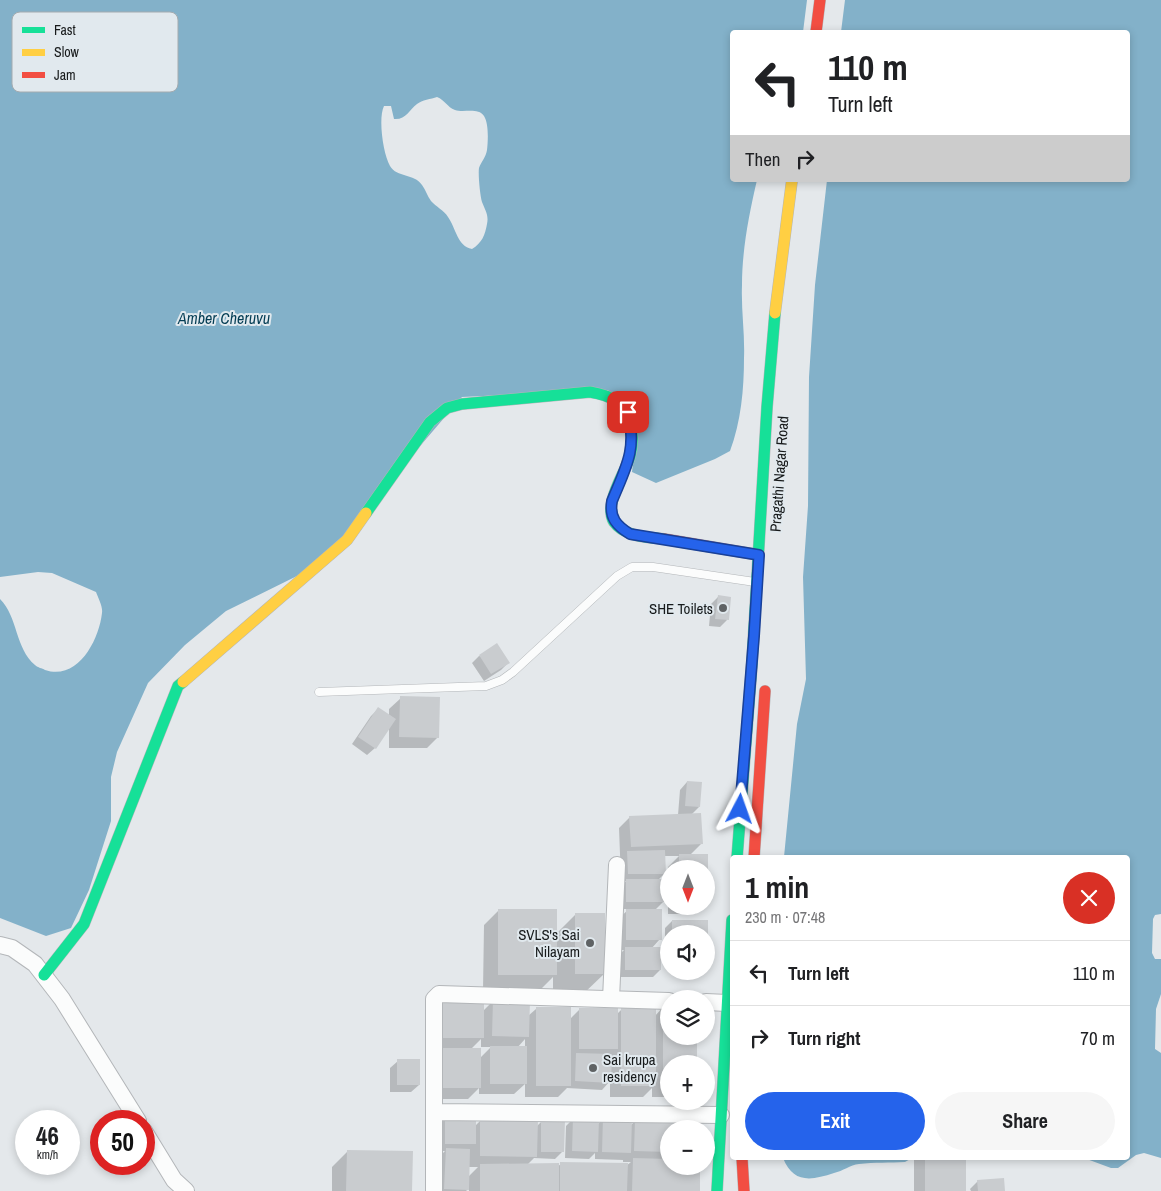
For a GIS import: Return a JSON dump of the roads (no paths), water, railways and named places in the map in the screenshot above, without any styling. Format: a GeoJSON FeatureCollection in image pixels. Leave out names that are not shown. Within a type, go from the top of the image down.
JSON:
{"type":"FeatureCollection","features":[{"type":"Feature","properties":{"kind":"main road"},"geometry":{"type":"LineString","coordinates":[[816,30],[820,0]]}},
{"type":"Feature","properties":{"kind":"main road"},"geometry":{"type":"LineString","coordinates":[[826,30],[830,0]]}},
{"type":"Feature","properties":{"kind":"main road","name":"Pragathi Nagar Road"},"geometry":{"type":"LineString","coordinates":[[737,855],[754,636],[774,323],[785,217],[792,182]]}},
{"type":"Feature","properties":{"kind":"main road"},"geometry":{"type":"LineString","coordinates":[[801,201],[803,182]]}},
{"type":"Feature","properties":{"kind":"main road"},"geometry":{"type":"LineString","coordinates":[[44,975],[84,924],[178,686],[347,540],[430,422],[447,408],[462,404],[590,392],[607,394],[619,402],[628,412],[632,428],[630,456],[611,508],[612,519],[630,534],[759,555]]}},
{"type":"Feature","properties":{"kind":"main road"},"geometry":{"type":"LineString","coordinates":[[754,855],[765,684]]}},
{"type":"Feature","properties":{"kind":"main road"},"geometry":{"type":"LineString","coordinates":[[717,1191],[730,953]]}},
{"type":"Feature","properties":{"kind":"main road"},"geometry":{"type":"LineString","coordinates":[[742,1160],[744,1191]]}},
{"type":"Feature","properties":{"kind":"street"},"geometry":{"type":"LineString","coordinates":[[611,999],[617,866]]}},
{"type":"Feature","properties":{"kind":"street"},"geometry":{"type":"LineString","coordinates":[[0,945],[12,948],[35,964],[44,975],[62,999],[131,1110]]}},
{"type":"Feature","properties":{"kind":"street"},"geometry":{"type":"LineString","coordinates":[[434,1191],[434,999],[439,994],[660,1001]]}},
{"type":"Feature","properties":{"kind":"street"},"geometry":{"type":"LineString","coordinates":[[715,1002],[727,1003]]}},
{"type":"Feature","properties":{"kind":"street"},"geometry":{"type":"LineString","coordinates":[[434,1112],[721,1115]]}},
{"type":"Feature","properties":{"kind":"street"},"geometry":{"type":"LineString","coordinates":[[155,1149],[174,1180],[186,1191]]}},
{"type":"Feature","properties":{"kind":"lane"},"geometry":{"type":"LineString","coordinates":[[319,692],[486,686],[502,680],[617,576],[632,567],[653,567],[757,582]]}},
{"type":"Feature","properties":{"kind":"water","name":"Amber Cheruvu"},"geometry":{"type":"Polygon","coordinates":[[[0,0],[807,0],[803,30],[730,30],[730,182],[757,182],[746,232],[742,272],[744,370],[742,393],[737,429],[730,451],[656,483],[632,472],[634,454],[608,390],[462,397],[344,535],[301,574],[226,611],[185,645],[148,683],[117,752],[111,777],[111,821],[89,890],[71,928],[46,936],[0,918],[0,599],[6,606],[28,658],[37,667],[57,672],[67,670],[85,656],[100,624],[102,608],[96,592],[52,573],[38,572],[0,577],[0,0]],[[437,97],[419,103],[402,118],[394,119],[391,106],[384,106],[381,119],[383,145],[387,160],[393,170],[419,181],[431,201],[451,221],[463,244],[472,249],[482,238],[487,221],[481,199],[479,168],[487,150],[487,123],[481,113],[455,110],[437,97]]]}},
{"type":"Feature","properties":{"kind":"water"},"geometry":{"type":"Polygon","coordinates":[[[845,0],[1161,0],[1161,914],[1155,915],[1153,919],[1152,953],[1155,959],[1161,959],[1161,994],[1156,1009],[1155,1049],[1161,1053],[1161,1158],[1144,1153],[1130,1159],[1130,855],[784,855],[797,724],[806,679],[803,577],[808,506],[809,377],[815,285],[827,182],[1130,182],[1130,30],[841,30],[845,0]]]}},
{"type":"Feature","properties":{"kind":"water"},"geometry":{"type":"Polygon","coordinates":[[[784,1160],[908,1160],[905,1162],[856,1165],[817,1178],[797,1176],[784,1160]]]}},
{"type":"Feature","properties":{"kind":"water"},"geometry":{"type":"Polygon","coordinates":[[[1089,1160],[1129,1160],[1118,1168],[1111,1168],[1089,1160]]]}},
{"type":"Feature","properties":{"kind":"place","name":"SHE Toilets"},"geometry":{"type":"Point","coordinates":[723,608]}},
{"type":"Feature","properties":{"kind":"place","name":"SVLS's Sai Nilayam"},"geometry":{"type":"Point","coordinates":[590,943]}},
{"type":"Feature","properties":{"kind":"place","name":"Sai krupa residency"},"geometry":{"type":"Point","coordinates":[593,1068]}}]}
